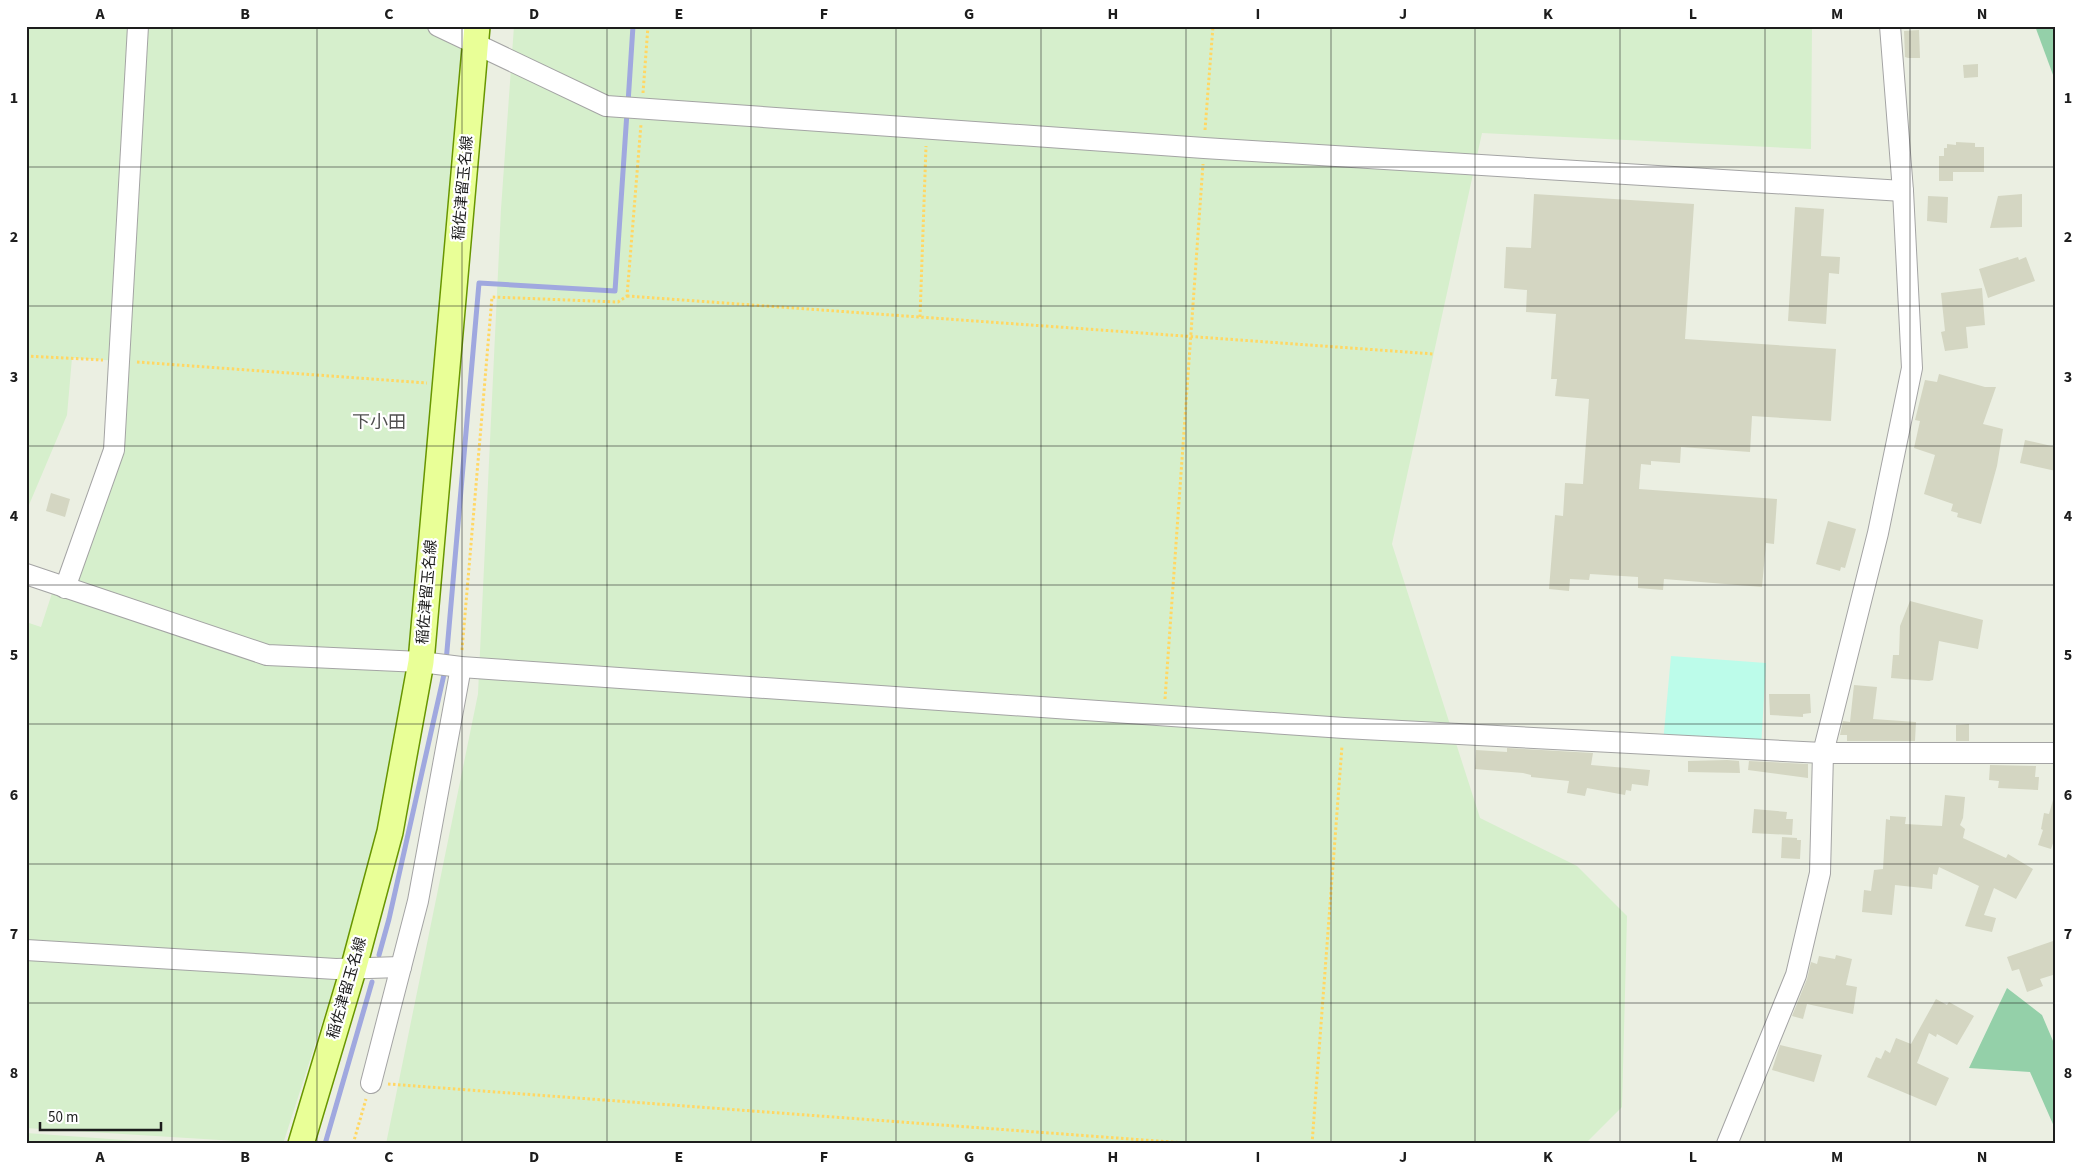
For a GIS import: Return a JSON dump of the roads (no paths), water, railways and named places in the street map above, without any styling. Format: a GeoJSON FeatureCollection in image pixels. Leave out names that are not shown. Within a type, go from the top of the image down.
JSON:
{"type":"FeatureCollection","features":[{"type":"Feature","properties":{"kind":"main road","name":"稲佐津留玉名線"},"geometry":{"type":"LineString","coordinates":[[301,1144],[354,970],[390,832],[423,663],[445,384],[477,35]]}},
{"type":"Feature","properties":{"kind":"street"},"geometry":{"type":"LineString","coordinates":[[65,588],[114,450],[138,26]]}},
{"type":"Feature","properties":{"kind":"street"},"geometry":{"type":"LineString","coordinates":[[438,26],[477,35],[606,106],[1204,148],[1903,191]]}},
{"type":"Feature","properties":{"kind":"street"},"geometry":{"type":"LineString","coordinates":[[1727,1144],[1796,975],[1820,873],[1823,753],[1878,533],[1912,368],[1903,191],[1890,26]]}},
{"type":"Feature","properties":{"kind":"street"},"geometry":{"type":"LineString","coordinates":[[26,574],[266,655],[423,663],[1344,728],[1823,753],[2056,753]]}},
{"type":"Feature","properties":{"kind":"street"},"geometry":{"type":"LineString","coordinates":[[371,1083],[418,901],[461,667]]}},
{"type":"Feature","properties":{"kind":"street"},"geometry":{"type":"LineString","coordinates":[[26,950],[354,970],[401,967]]}},
{"type":"Feature","properties":{"kind":"waterway"},"geometry":{"type":"LineString","coordinates":[[628,103],[633,26]]}},
{"type":"Feature","properties":{"kind":"waterway"},"geometry":{"type":"LineString","coordinates":[[446,662],[479,283],[615,291],[627,112]]}},
{"type":"Feature","properties":{"kind":"waterway"},"geometry":{"type":"LineString","coordinates":[[379,955],[389,919],[445,670]]}},
{"type":"Feature","properties":{"kind":"waterway"},"geometry":{"type":"LineString","coordinates":[[325,1144],[372,982]]}},
{"type":"Feature","properties":{"kind":"district","name":"下小田"},"geometry":{"type":"Point","coordinates":[379,422]}}]}
